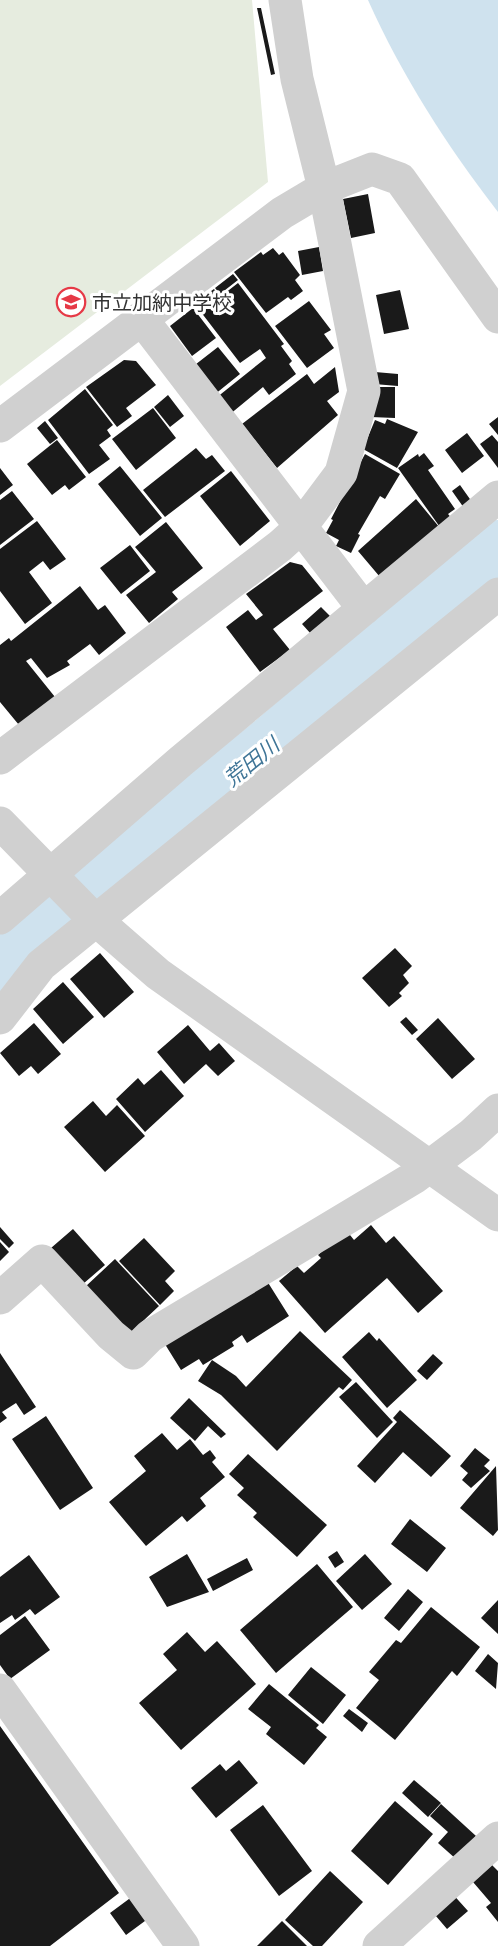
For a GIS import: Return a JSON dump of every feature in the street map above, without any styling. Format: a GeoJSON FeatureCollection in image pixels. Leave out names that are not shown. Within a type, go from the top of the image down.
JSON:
{"type":"FeatureCollection","features":[{"type":"Feature","properties":{"kind":"street"},"geometry":{"type":"LineString","coordinates":[[0,758],[300,528],[341,472],[364,391],[324,188],[297,79],[285,0]]}},
{"type":"Feature","properties":{"kind":"street"},"geometry":{"type":"LineString","coordinates":[[0,426],[282,213],[324,188],[372,169],[400,179],[498,317]]}},
{"type":"Feature","properties":{"kind":"street"},"geometry":{"type":"LineString","coordinates":[[141,318],[364,609]]}},
{"type":"Feature","properties":{"kind":"street"},"geometry":{"type":"LineString","coordinates":[[0,918],[53,879],[364,609],[498,497]]}},
{"type":"Feature","properties":{"kind":"street"},"geometry":{"type":"LineString","coordinates":[[0,1018],[40,965],[92,917],[498,594]]}},
{"type":"Feature","properties":{"kind":"street"},"geometry":{"type":"LineString","coordinates":[[0,823],[92,917],[158,974],[498,1215]]}},
{"type":"Feature","properties":{"kind":"street"},"geometry":{"type":"LineString","coordinates":[[0,1298],[42,1261],[111,1335],[133,1353],[150,1336],[415,1177],[471,1135],[498,1110]]}},
{"type":"Feature","properties":{"kind":"street"},"geometry":{"type":"LineString","coordinates":[[0,1690],[183,1946]]}},
{"type":"Feature","properties":{"kind":"street"},"geometry":{"type":"LineString","coordinates":[[379,1946],[498,1838]]}},
{"type":"Feature","properties":{"kind":"shaded area","name":"市立加納中学校"},"geometry":{"type":"Polygon","coordinates":[[[0,0],[252,0],[268,182],[0,386],[0,0]]]}},
{"type":"Feature","properties":{"kind":"water"},"geometry":{"type":"Polygon","coordinates":[[[368,0],[498,0],[498,212],[461,162],[427,110],[395,56],[368,0]]]}},
{"type":"Feature","properties":{"kind":"building"},"geometry":{"type":"Polygon","coordinates":[[[257,8],[261,8],[275,74],[271,75],[257,8]]]}},
{"type":"Feature","properties":{"kind":"building"},"geometry":{"type":"Polygon","coordinates":[[[368,194],[375,233],[351,238],[343,199],[368,194]]]}},
{"type":"Feature","properties":{"kind":"building"},"geometry":{"type":"Polygon","coordinates":[[[319,247],[323,271],[302,275],[298,251],[319,247]]]}},
{"type":"Feature","properties":{"kind":"building"},"geometry":{"type":"Polygon","coordinates":[[[273,248],[279,255],[283,252],[300,275],[295,280],[303,291],[291,300],[288,297],[266,313],[234,272],[261,252],[263,255],[273,248]]]}},
{"type":"Feature","properties":{"kind":"building"},"geometry":{"type":"Polygon","coordinates":[[[233,274],[238,280],[220,294],[215,288],[233,274]]]}},
{"type":"Feature","properties":{"kind":"building"},"geometry":{"type":"Polygon","coordinates":[[[238,283],[284,344],[281,346],[292,361],[289,364],[296,374],[269,395],[263,387],[229,415],[216,398],[266,358],[260,349],[240,363],[194,303],[214,289],[220,297],[238,283]]]}},
{"type":"Feature","properties":{"kind":"building"},"geometry":{"type":"Polygon","coordinates":[[[400,290],[409,329],[384,334],[376,295],[400,290]]]}},
{"type":"Feature","properties":{"kind":"building"},"geometry":{"type":"Polygon","coordinates":[[[309,301],[331,330],[324,334],[334,348],[307,368],[275,326],[309,301]]]}},
{"type":"Feature","properties":{"kind":"building"},"geometry":{"type":"Polygon","coordinates":[[[193,308],[216,338],[192,356],[170,326],[193,308]]]}},
{"type":"Feature","properties":{"kind":"building"},"geometry":{"type":"Polygon","coordinates":[[[218,347],[240,374],[214,395],[191,368],[218,347]]]}},
{"type":"Feature","properties":{"kind":"building"},"geometry":{"type":"Polygon","coordinates":[[[124,360],[136,361],[156,385],[126,408],[132,416],[117,427],[86,387],[124,360]]]}},
{"type":"Feature","properties":{"kind":"building"},"geometry":{"type":"Polygon","coordinates":[[[335,367],[339,392],[327,401],[338,415],[277,468],[242,424],[307,374],[314,384],[335,367]]]}},
{"type":"Feature","properties":{"kind":"building"},"geometry":{"type":"Polygon","coordinates":[[[375,372],[398,374],[398,386],[374,384],[375,372]]]}},
{"type":"Feature","properties":{"kind":"building"},"geometry":{"type":"Polygon","coordinates":[[[372,387],[395,387],[395,418],[371,417],[372,387]]]}},
{"type":"Feature","properties":{"kind":"building"},"geometry":{"type":"Polygon","coordinates":[[[85,389],[113,425],[107,430],[111,436],[99,445],[110,459],[89,474],[48,420],[85,389]]]}},
{"type":"Feature","properties":{"kind":"building"},"geometry":{"type":"Polygon","coordinates":[[[168,395],[184,416],[170,427],[154,407],[168,395]]]}},
{"type":"Feature","properties":{"kind":"building"},"geometry":{"type":"Polygon","coordinates":[[[153,408],[176,438],[136,470],[112,439],[153,408]]]}},
{"type":"Feature","properties":{"kind":"building"},"geometry":{"type":"Polygon","coordinates":[[[498,417],[498,435],[489,424],[498,417]]]}},
{"type":"Feature","properties":{"kind":"building"},"geometry":{"type":"Polygon","coordinates":[[[387,419],[418,432],[397,468],[363,449],[375,420],[385,424],[387,419]]]}},
{"type":"Feature","properties":{"kind":"building"},"geometry":{"type":"Polygon","coordinates":[[[45,421],[58,438],[50,444],[37,428],[45,421]]]}},
{"type":"Feature","properties":{"kind":"building"},"geometry":{"type":"Polygon","coordinates":[[[467,433],[484,456],[462,473],[445,450],[467,433]]]}},
{"type":"Feature","properties":{"kind":"building"},"geometry":{"type":"Polygon","coordinates":[[[492,435],[498,442],[498,468],[480,444],[492,435]]]}},
{"type":"Feature","properties":{"kind":"building"},"geometry":{"type":"Polygon","coordinates":[[[57,440],[86,477],[69,490],[65,485],[52,495],[27,464],[57,440]]]}},
{"type":"Feature","properties":{"kind":"building"},"geometry":{"type":"Polygon","coordinates":[[[196,448],[206,459],[212,455],[225,471],[165,517],[143,490],[196,448]]]}},
{"type":"Feature","properties":{"kind":"building"},"geometry":{"type":"Polygon","coordinates":[[[424,453],[434,466],[428,470],[455,509],[448,514],[454,521],[442,530],[398,468],[418,454],[419,457],[424,453]]]}},
{"type":"Feature","properties":{"kind":"building"},"geometry":{"type":"Polygon","coordinates":[[[365,454],[400,474],[385,499],[380,496],[358,534],[360,535],[351,553],[336,546],[339,540],[326,533],[365,454]]]}},
{"type":"Feature","properties":{"kind":"building"},"geometry":{"type":"Polygon","coordinates":[[[120,466],[162,518],[140,536],[98,484],[120,466]]]}},
{"type":"Feature","properties":{"kind":"building"},"geometry":{"type":"Polygon","coordinates":[[[0,468],[13,485],[0,495],[0,468]]]}},
{"type":"Feature","properties":{"kind":"building"},"geometry":{"type":"Polygon","coordinates":[[[231,471],[270,521],[240,546],[200,496],[231,471]]]}},
{"type":"Feature","properties":{"kind":"building"},"geometry":{"type":"Polygon","coordinates":[[[460,485],[472,502],[464,508],[452,491],[460,485]]]}},
{"type":"Feature","properties":{"kind":"building"},"geometry":{"type":"Polygon","coordinates":[[[12,491],[34,519],[0,545],[0,500],[12,491]]]}},
{"type":"Feature","properties":{"kind":"building"},"geometry":{"type":"Polygon","coordinates":[[[416,499],[440,528],[380,577],[358,551],[416,499]]]}},
{"type":"Feature","properties":{"kind":"building"},"geometry":{"type":"Polygon","coordinates":[[[37,521],[66,559],[50,570],[43,561],[29,572],[52,603],[25,624],[0,591],[0,549],[37,521]]]}},
{"type":"Feature","properties":{"kind":"building"},"geometry":{"type":"Polygon","coordinates":[[[166,522],[203,568],[172,592],[178,599],[149,623],[126,595],[156,572],[135,547],[166,522]]]}},
{"type":"Feature","properties":{"kind":"building"},"geometry":{"type":"Polygon","coordinates":[[[130,545],[150,571],[121,594],[100,568],[130,545]]]}},
{"type":"Feature","properties":{"kind":"building"},"geometry":{"type":"Polygon","coordinates":[[[290,562],[302,565],[323,591],[273,629],[290,650],[260,672],[226,627],[248,610],[256,620],[263,615],[246,594],[290,562]]]}},
{"type":"Feature","properties":{"kind":"building"},"geometry":{"type":"Polygon","coordinates":[[[80,586],[98,610],[105,605],[126,633],[99,655],[90,644],[67,661],[70,665],[47,678],[31,658],[26,661],[55,697],[19,725],[0,702],[0,645],[9,638],[11,641],[80,586]]]}},
{"type":"Feature","properties":{"kind":"building"},"geometry":{"type":"Polygon","coordinates":[[[321,607],[330,616],[311,634],[302,624],[321,607]]]}},
{"type":"Feature","properties":{"kind":"building"},"geometry":{"type":"Polygon","coordinates":[[[395,948],[412,966],[403,975],[409,983],[399,993],[402,996],[389,1007],[362,978],[395,948]]]}},
{"type":"Feature","properties":{"kind":"building"},"geometry":{"type":"Polygon","coordinates":[[[100,953],[134,992],[104,1018],[70,979],[100,953]]]}},
{"type":"Feature","properties":{"kind":"building"},"geometry":{"type":"Polygon","coordinates":[[[63,982],[94,1017],[63,1044],[33,1009],[63,982]]]}},
{"type":"Feature","properties":{"kind":"building"},"geometry":{"type":"Polygon","coordinates":[[[406,1017],[418,1030],[412,1035],[400,1022],[406,1017]]]}},
{"type":"Feature","properties":{"kind":"building"},"geometry":{"type":"Polygon","coordinates":[[[438,1018],[475,1059],[452,1079],[416,1039],[438,1018]]]}},
{"type":"Feature","properties":{"kind":"building"},"geometry":{"type":"Polygon","coordinates":[[[34,1023],[61,1054],[38,1074],[31,1066],[19,1076],[0,1053],[34,1023]]]}},
{"type":"Feature","properties":{"kind":"building"},"geometry":{"type":"Polygon","coordinates":[[[188,1025],[210,1051],[219,1043],[235,1061],[218,1076],[206,1064],[184,1084],[157,1052],[188,1025]]]}},
{"type":"Feature","properties":{"kind":"building"},"geometry":{"type":"Polygon","coordinates":[[[161,1070],[184,1096],[145,1132],[116,1099],[138,1078],[144,1085],[161,1070]]]}},
{"type":"Feature","properties":{"kind":"building"},"geometry":{"type":"Polygon","coordinates":[[[93,1101],[106,1116],[117,1105],[145,1136],[105,1172],[64,1127],[93,1101]]]}},
{"type":"Feature","properties":{"kind":"building"},"geometry":{"type":"Polygon","coordinates":[[[371,1225],[386,1243],[394,1236],[443,1291],[418,1313],[387,1278],[325,1333],[279,1281],[297,1266],[304,1273],[321,1258],[318,1255],[346,1230],[354,1240],[371,1225]]]}},
{"type":"Feature","properties":{"kind":"building"},"geometry":{"type":"Polygon","coordinates":[[[0,1227],[14,1243],[9,1248],[0,1239],[0,1227]]]}},
{"type":"Feature","properties":{"kind":"building"},"geometry":{"type":"Polygon","coordinates":[[[73,1229],[105,1265],[83,1284],[51,1248],[73,1229]]]}},
{"type":"Feature","properties":{"kind":"building"},"geometry":{"type":"Polygon","coordinates":[[[144,1238],[175,1271],[165,1281],[174,1291],[160,1305],[119,1261],[144,1238]]]}},
{"type":"Feature","properties":{"kind":"building"},"geometry":{"type":"Polygon","coordinates":[[[0,1242],[9,1252],[0,1261],[0,1242]]]}},
{"type":"Feature","properties":{"kind":"building"},"geometry":{"type":"Polygon","coordinates":[[[115,1259],[159,1306],[128,1335],[85,1287],[115,1259]]]}},
{"type":"Feature","properties":{"kind":"building"},"geometry":{"type":"Polygon","coordinates":[[[267,1281],[289,1316],[247,1343],[242,1335],[232,1342],[234,1346],[203,1365],[199,1359],[181,1370],[163,1341],[267,1281]]]}},
{"type":"Feature","properties":{"kind":"building"},"geometry":{"type":"Polygon","coordinates":[[[300,1331],[352,1380],[343,1390],[339,1387],[277,1451],[221,1395],[198,1381],[212,1360],[236,1376],[246,1387],[300,1331]]]}},
{"type":"Feature","properties":{"kind":"building"},"geometry":{"type":"Polygon","coordinates":[[[369,1332],[377,1341],[379,1338],[417,1380],[387,1408],[342,1357],[369,1332]]]}},
{"type":"Feature","properties":{"kind":"building"},"geometry":{"type":"Polygon","coordinates":[[[0,1353],[36,1407],[24,1415],[16,1403],[2,1412],[7,1418],[0,1423],[0,1353]]]}},
{"type":"Feature","properties":{"kind":"building"},"geometry":{"type":"Polygon","coordinates":[[[433,1354],[443,1363],[427,1380],[417,1371],[433,1354]]]}},
{"type":"Feature","properties":{"kind":"building"},"geometry":{"type":"Polygon","coordinates":[[[356,1382],[393,1422],[377,1438],[339,1397],[356,1382]]]}},
{"type":"Feature","properties":{"kind":"building"},"geometry":{"type":"Polygon","coordinates":[[[189,1398],[226,1434],[221,1438],[208,1426],[195,1441],[170,1418],[189,1398]]]}},
{"type":"Feature","properties":{"kind":"building"},"geometry":{"type":"Polygon","coordinates":[[[400,1410],[451,1456],[431,1477],[403,1452],[375,1483],[357,1466],[397,1422],[393,1418],[400,1410]]]}},
{"type":"Feature","properties":{"kind":"building"},"geometry":{"type":"Polygon","coordinates":[[[46,1416],[93,1488],[60,1510],[12,1439],[46,1416]]]}},
{"type":"Feature","properties":{"kind":"building"},"geometry":{"type":"Polygon","coordinates":[[[162,1433],[177,1450],[190,1439],[203,1455],[210,1450],[216,1458],[212,1462],[225,1477],[200,1498],[206,1506],[187,1522],[182,1516],[146,1546],[109,1502],[146,1471],[134,1456],[162,1433]]]}},
{"type":"Feature","properties":{"kind":"building"},"geometry":{"type":"Polygon","coordinates":[[[475,1448],[490,1460],[484,1466],[490,1471],[471,1488],[462,1480],[468,1473],[460,1466],[475,1448]]]}},
{"type":"Feature","properties":{"kind":"building"},"geometry":{"type":"Polygon","coordinates":[[[248,1454],[327,1525],[297,1557],[253,1517],[257,1513],[237,1495],[244,1488],[229,1474],[248,1454]]]}},
{"type":"Feature","properties":{"kind":"building"},"geometry":{"type":"Polygon","coordinates":[[[496,1466],[498,1530],[493,1536],[460,1508],[496,1466]]]}},
{"type":"Feature","properties":{"kind":"building"},"geometry":{"type":"Polygon","coordinates":[[[410,1519],[446,1548],[427,1572],[391,1544],[410,1519]]]}},
{"type":"Feature","properties":{"kind":"building"},"geometry":{"type":"Polygon","coordinates":[[[337,1551],[344,1562],[335,1568],[328,1557],[337,1551]]]}},
{"type":"Feature","properties":{"kind":"building"},"geometry":{"type":"Polygon","coordinates":[[[187,1554],[209,1592],[167,1607],[149,1577],[187,1554]]]}},
{"type":"Feature","properties":{"kind":"building"},"geometry":{"type":"Polygon","coordinates":[[[365,1554],[392,1584],[362,1610],[336,1581],[365,1554]]]}},
{"type":"Feature","properties":{"kind":"building"},"geometry":{"type":"Polygon","coordinates":[[[29,1555],[60,1597],[35,1615],[30,1609],[15,1620],[12,1615],[0,1623],[0,1577],[29,1555]]]}},
{"type":"Feature","properties":{"kind":"building"},"geometry":{"type":"Polygon","coordinates":[[[247,1558],[253,1570],[213,1591],[207,1579],[247,1558]]]}},
{"type":"Feature","properties":{"kind":"building"},"geometry":{"type":"Polygon","coordinates":[[[317,1564],[353,1607],[276,1673],[240,1630],[317,1564]]]}},
{"type":"Feature","properties":{"kind":"building"},"geometry":{"type":"Polygon","coordinates":[[[408,1589],[423,1602],[399,1631],[384,1618],[408,1589]]]}},
{"type":"Feature","properties":{"kind":"building"},"geometry":{"type":"Polygon","coordinates":[[[498,1600],[498,1634],[481,1618],[498,1600]]]}},
{"type":"Feature","properties":{"kind":"building"},"geometry":{"type":"Polygon","coordinates":[[[431,1607],[480,1647],[457,1676],[452,1671],[395,1740],[356,1708],[379,1680],[369,1672],[396,1640],[401,1643],[431,1607]]]}},
{"type":"Feature","properties":{"kind":"building"},"geometry":{"type":"Polygon","coordinates":[[[25,1616],[50,1650],[10,1679],[0,1665],[0,1635],[25,1616]]]}},
{"type":"Feature","properties":{"kind":"building"},"geometry":{"type":"Polygon","coordinates":[[[187,1632],[205,1652],[217,1641],[256,1684],[181,1750],[139,1703],[177,1670],[163,1654],[187,1632]]]}},
{"type":"Feature","properties":{"kind":"building"},"geometry":{"type":"Polygon","coordinates":[[[488,1654],[498,1663],[496,1689],[475,1671],[488,1654]]]}},
{"type":"Feature","properties":{"kind":"building"},"geometry":{"type":"Polygon","coordinates":[[[311,1667],[346,1695],[323,1724],[288,1695],[311,1667]]]}},
{"type":"Feature","properties":{"kind":"building"},"geometry":{"type":"Polygon","coordinates":[[[269,1684],[319,1725],[316,1728],[327,1737],[304,1765],[266,1734],[271,1727],[248,1709],[269,1684]]]}},
{"type":"Feature","properties":{"kind":"building"},"geometry":{"type":"Polygon","coordinates":[[[349,1709],[368,1723],[362,1732],[343,1716],[349,1709]]]}},
{"type":"Feature","properties":{"kind":"building"},"geometry":{"type":"Polygon","coordinates":[[[0,1726],[119,1893],[50,1946],[0,1946],[0,1726]]]}},
{"type":"Feature","properties":{"kind":"building"},"geometry":{"type":"Polygon","coordinates":[[[239,1760],[258,1783],[216,1818],[191,1788],[220,1764],[226,1771],[239,1760]]]}},
{"type":"Feature","properties":{"kind":"building"},"geometry":{"type":"Polygon","coordinates":[[[414,1780],[441,1803],[428,1817],[402,1793],[414,1780]]]}},
{"type":"Feature","properties":{"kind":"building"},"geometry":{"type":"Polygon","coordinates":[[[395,1801],[433,1834],[388,1885],[351,1851],[395,1801]]]}},
{"type":"Feature","properties":{"kind":"building"},"geometry":{"type":"Polygon","coordinates":[[[441,1804],[476,1836],[456,1859],[438,1843],[448,1832],[430,1816],[441,1804]]]}},
{"type":"Feature","properties":{"kind":"building"},"geometry":{"type":"Polygon","coordinates":[[[263,1805],[312,1871],[279,1896],[230,1830],[263,1805]]]}},
{"type":"Feature","properties":{"kind":"building"},"geometry":{"type":"Polygon","coordinates":[[[492,1865],[498,1871],[498,1922],[486,1907],[491,1903],[473,1882],[492,1865]]]}},
{"type":"Feature","properties":{"kind":"building"},"geometry":{"type":"Polygon","coordinates":[[[330,1871],[363,1902],[322,1946],[313,1946],[285,1920],[330,1871]]]}},
{"type":"Feature","properties":{"kind":"building"},"geometry":{"type":"Polygon","coordinates":[[[450,1891],[468,1911],[447,1929],[430,1909],[450,1891]]]}},
{"type":"Feature","properties":{"kind":"building"},"geometry":{"type":"Polygon","coordinates":[[[133,1896],[149,1918],[126,1935],[110,1913],[133,1896]]]}},
{"type":"Feature","properties":{"kind":"building"},"geometry":{"type":"Polygon","coordinates":[[[282,1921],[307,1946],[257,1946],[282,1921]]]}},
{"type":"Feature","properties":{"kind":"waterway","name":"荒田川"},"geometry":{"type":"LineString","coordinates":[[0,969],[34,932],[269,747],[498,549]]}},
{"type":"Feature","properties":{"kind":"place","name":"市立加納中学校"},"geometry":{"type":"Point","coordinates":[71,302]}}]}
